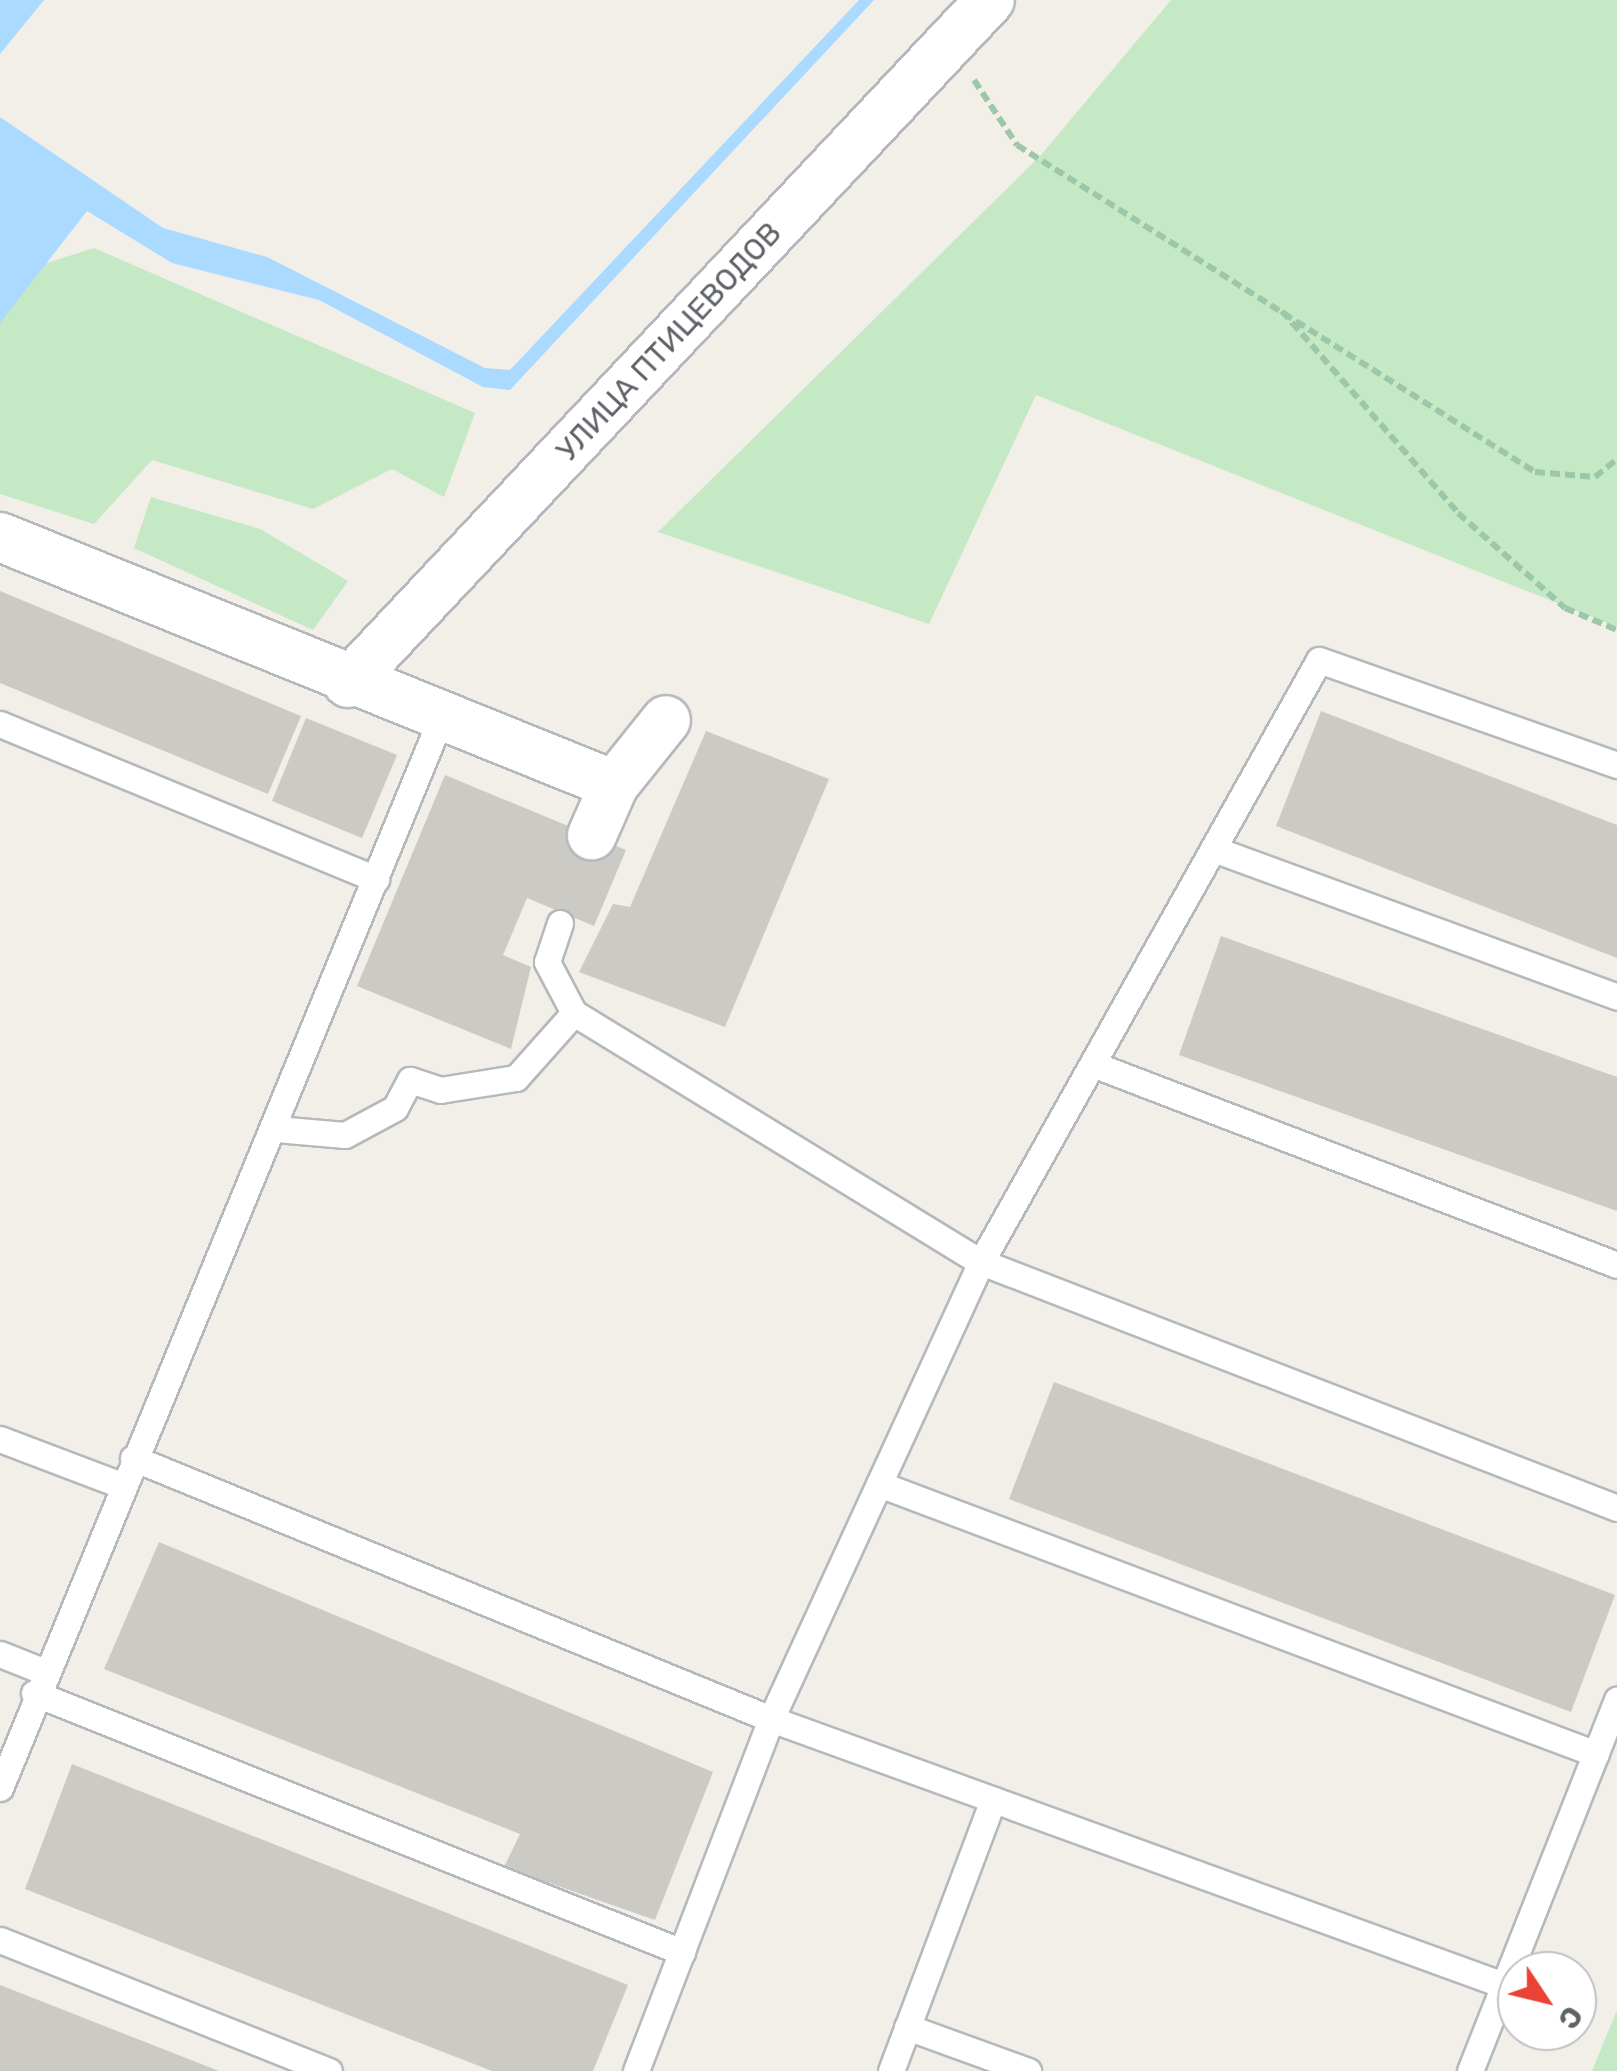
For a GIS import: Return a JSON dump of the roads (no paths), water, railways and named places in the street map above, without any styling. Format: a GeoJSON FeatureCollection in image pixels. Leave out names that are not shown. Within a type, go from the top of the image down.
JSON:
{"type":"FeatureCollection","features":[{"type":"Feature","properties":{"kind":"street","name":"УЛИЦА ПТИЦЕВОДОВ"},"geometry":{"type":"LineString","coordinates":[[348,683],[990,0]]}},
{"type":"Feature","properties":{"kind":"street"},"geometry":{"type":"LineString","coordinates":[[0,536],[348,683],[614,785]]}},
{"type":"Feature","properties":{"kind":"street"},"geometry":{"type":"LineString","coordinates":[[592,835],[614,785],[666,720]]}},
{"type":"Feature","properties":{"kind":"lane"},"geometry":{"type":"LineString","coordinates":[[636,2071],[771,1719],[981,1262],[1219,850],[1320,660],[1617,765]]}},
{"type":"Feature","properties":{"kind":"lane"},"geometry":{"type":"LineString","coordinates":[[0,1788],[38,1682],[276,1129],[441,718]]}},
{"type":"Feature","properties":{"kind":"lane"},"geometry":{"type":"LineString","coordinates":[[0,724],[376,878]]}},
{"type":"Feature","properties":{"kind":"lane"},"geometry":{"type":"LineString","coordinates":[[1219,850],[1617,997]]}},
{"type":"Feature","properties":{"kind":"lane"},"geometry":{"type":"LineString","coordinates":[[560,923],[546,962],[574,1013],[981,1262],[1617,1508]]}},
{"type":"Feature","properties":{"kind":"lane"},"geometry":{"type":"LineString","coordinates":[[276,1129],[345,1135],[395,1108],[410,1080],[440,1090],[516,1078],[574,1013]]}},
{"type":"Feature","properties":{"kind":"lane"},"geometry":{"type":"LineString","coordinates":[[1096,1065],[1617,1265]]}},
{"type":"Feature","properties":{"kind":"lane"},"geometry":{"type":"LineString","coordinates":[[0,1438],[121,1486]]}},
{"type":"Feature","properties":{"kind":"lane"},"geometry":{"type":"LineString","coordinates":[[133,1458],[771,1719],[1497,1982]]}},
{"type":"Feature","properties":{"kind":"lane"},"geometry":{"type":"LineString","coordinates":[[879,1484],[1596,1754]]}},
{"type":"Feature","properties":{"kind":"lane"},"geometry":{"type":"LineString","coordinates":[[0,1654],[38,1682],[682,1952]]}},
{"type":"Feature","properties":{"kind":"lane"},"geometry":{"type":"LineString","coordinates":[[1518,1951],[1617,1700]]}},
{"type":"Feature","properties":{"kind":"lane"},"geometry":{"type":"LineString","coordinates":[[891,2071],[994,1800]]}},
{"type":"Feature","properties":{"kind":"lane"},"geometry":{"type":"LineString","coordinates":[[0,1940],[329,2071]]}},
{"type":"Feature","properties":{"kind":"lane"},"geometry":{"type":"LineString","coordinates":[[1470,2071],[1497,2003]]}},
{"type":"Feature","properties":{"kind":"lane"},"geometry":{"type":"LineString","coordinates":[[907,2027],[1028,2071]]}},
{"type":"Feature","properties":{"kind":"water"},"geometry":{"type":"Polygon","coordinates":[[[0,0],[44,0],[0,54],[0,0]]]}},
{"type":"Feature","properties":{"kind":"water"},"geometry":{"type":"Polygon","coordinates":[[[859,0],[874,0],[510,390],[483,387],[319,300],[172,263],[87,211],[0,323],[0,117],[163,228],[267,257],[485,368],[510,370],[859,0]]]}}]}
